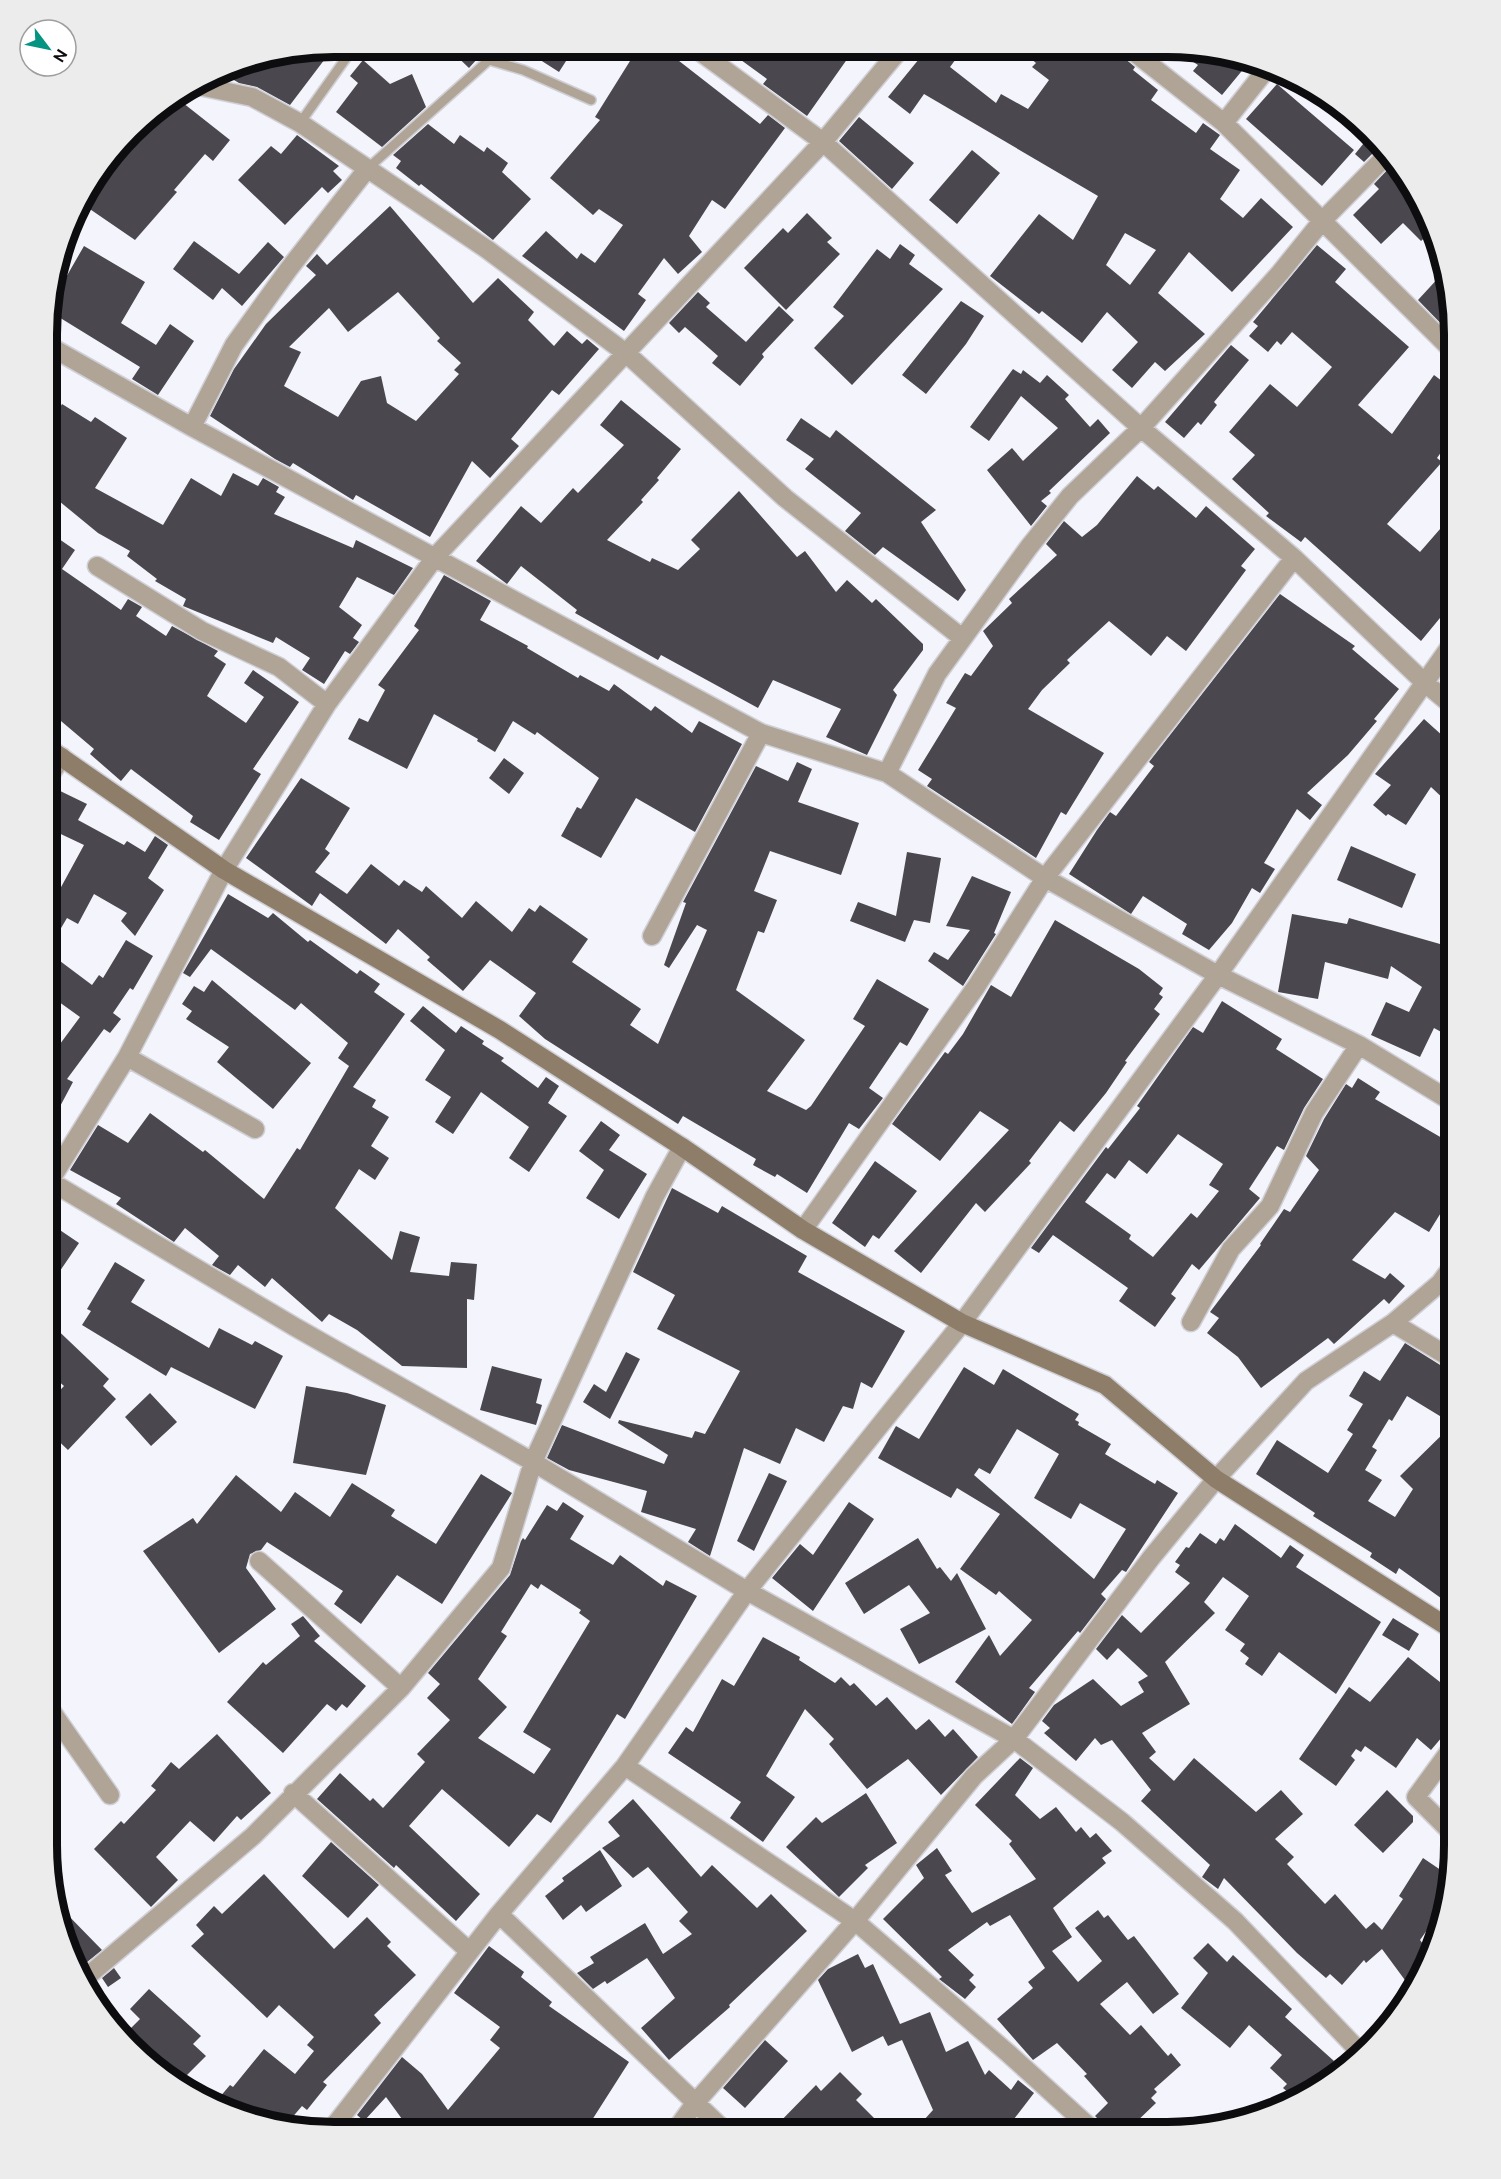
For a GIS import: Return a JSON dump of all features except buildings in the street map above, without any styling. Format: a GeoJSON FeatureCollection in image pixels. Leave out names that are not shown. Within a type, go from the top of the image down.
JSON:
{"type":"FeatureCollection","features":[{"type":"Feature","properties":{"kind":"street"},"geometry":{"type":"LineString","coordinates":[[707,57],[823,142],[1141,428],[1294,558],[1444,699]]}},
{"type":"Feature","properties":{"kind":"street"},"geometry":{"type":"LineString","coordinates":[[57,1168],[127,1057],[224,870],[327,704],[436,556],[823,142],[894,57]]}},
{"type":"Feature","properties":{"kind":"street"},"geometry":{"type":"LineString","coordinates":[[1140,57],[1224,123],[1444,341]]}},
{"type":"Feature","properties":{"kind":"street"},"geometry":{"type":"LineString","coordinates":[[1224,123],[1262,74]]}},
{"type":"Feature","properties":{"kind":"street"},"geometry":{"type":"LineString","coordinates":[[208,88],[252,97],[300,123],[488,250],[627,354],[785,498],[962,637]]}},
{"type":"Feature","properties":{"kind":"street"},"geometry":{"type":"LineString","coordinates":[[886,773],[937,674],[962,637],[1070,496],[1141,428],[1280,273],[1322,221],[1382,160]]}},
{"type":"Feature","properties":{"kind":"street"},"geometry":{"type":"LineString","coordinates":[[192,427],[234,345],[288,270],[367,169]]}},
{"type":"Feature","properties":{"kind":"street"},"geometry":{"type":"LineString","coordinates":[[57,351],[192,427],[436,556],[761,733],[886,773],[1045,878],[1218,975],[1359,1045],[1444,1097]]}},
{"type":"Feature","properties":{"kind":"street"},"geometry":{"type":"LineString","coordinates":[[803,1230],[976,987],[1045,878],[1294,558]]}},
{"type":"Feature","properties":{"kind":"street"},"geometry":{"type":"LineString","coordinates":[[97,567],[202,631],[279,666],[327,704]]}},
{"type":"Feature","properties":{"kind":"street"},"geometry":{"type":"LineString","coordinates":[[337,2122],[469,1951],[625,1766],[747,1591],[962,1323],[1218,975],[1444,655]]}},
{"type":"Feature","properties":{"kind":"street"},"geometry":{"type":"LineString","coordinates":[[652,936],[761,733]]}},
{"type":"Feature","properties":{"kind":"street"},"geometry":{"type":"LineString","coordinates":[[57,753],[224,870],[500,1030],[682,1147],[803,1230],[962,1323],[1105,1385],[1216,1479],[1444,1625]]}},
{"type":"Feature","properties":{"kind":"street"},"geometry":{"type":"LineString","coordinates":[[1191,1322],[1231,1249],[1270,1206],[1314,1113],[1359,1045]]}},
{"type":"Feature","properties":{"kind":"street"},"geometry":{"type":"LineString","coordinates":[[127,1057],[255,1130]]}},
{"type":"Feature","properties":{"kind":"street"},"geometry":{"type":"LineString","coordinates":[[90,1974],[253,1836],[293,1793],[400,1688],[501,1568],[533,1462],[655,1196],[682,1147]]}},
{"type":"Feature","properties":{"kind":"street"},"geometry":{"type":"LineString","coordinates":[[57,1187],[295,1327],[533,1462],[747,1591],[840,1640],[1014,1739],[1122,1821],[1235,1921],[1356,2048]]}},
{"type":"Feature","properties":{"kind":"street"},"geometry":{"type":"LineString","coordinates":[[682,2122],[696,2102],[855,1921],[974,1776],[1014,1739],[1151,1558],[1216,1479],[1306,1381],[1393,1323],[1444,1278]]}},
{"type":"Feature","properties":{"kind":"street"},"geometry":{"type":"LineString","coordinates":[[1393,1323],[1444,1354]]}},
{"type":"Feature","properties":{"kind":"street"},"geometry":{"type":"LineString","coordinates":[[259,1561],[400,1688]]}},
{"type":"Feature","properties":{"kind":"street"},"geometry":{"type":"LineString","coordinates":[[57,1719],[110,1795]]}},
{"type":"Feature","properties":{"kind":"street"},"geometry":{"type":"LineString","coordinates":[[1444,1759],[1416,1797],[1444,1825]]}},
{"type":"Feature","properties":{"kind":"street"},"geometry":{"type":"LineString","coordinates":[[625,1766],[855,1921],[1084,2122]]}},
{"type":"Feature","properties":{"kind":"street"},"geometry":{"type":"LineString","coordinates":[[293,1793],[469,1951]]}},
{"type":"Feature","properties":{"kind":"street"},"geometry":{"type":"LineString","coordinates":[[499,1914],[716,2122]]}},
{"type":"Feature","properties":{"kind":"lane"},"geometry":{"type":"LineString","coordinates":[[300,123],[346,57]]}},
{"type":"Feature","properties":{"kind":"lane"},"geometry":{"type":"LineString","coordinates":[[367,169],[489,60],[523,70],[591,100]]}}]}
